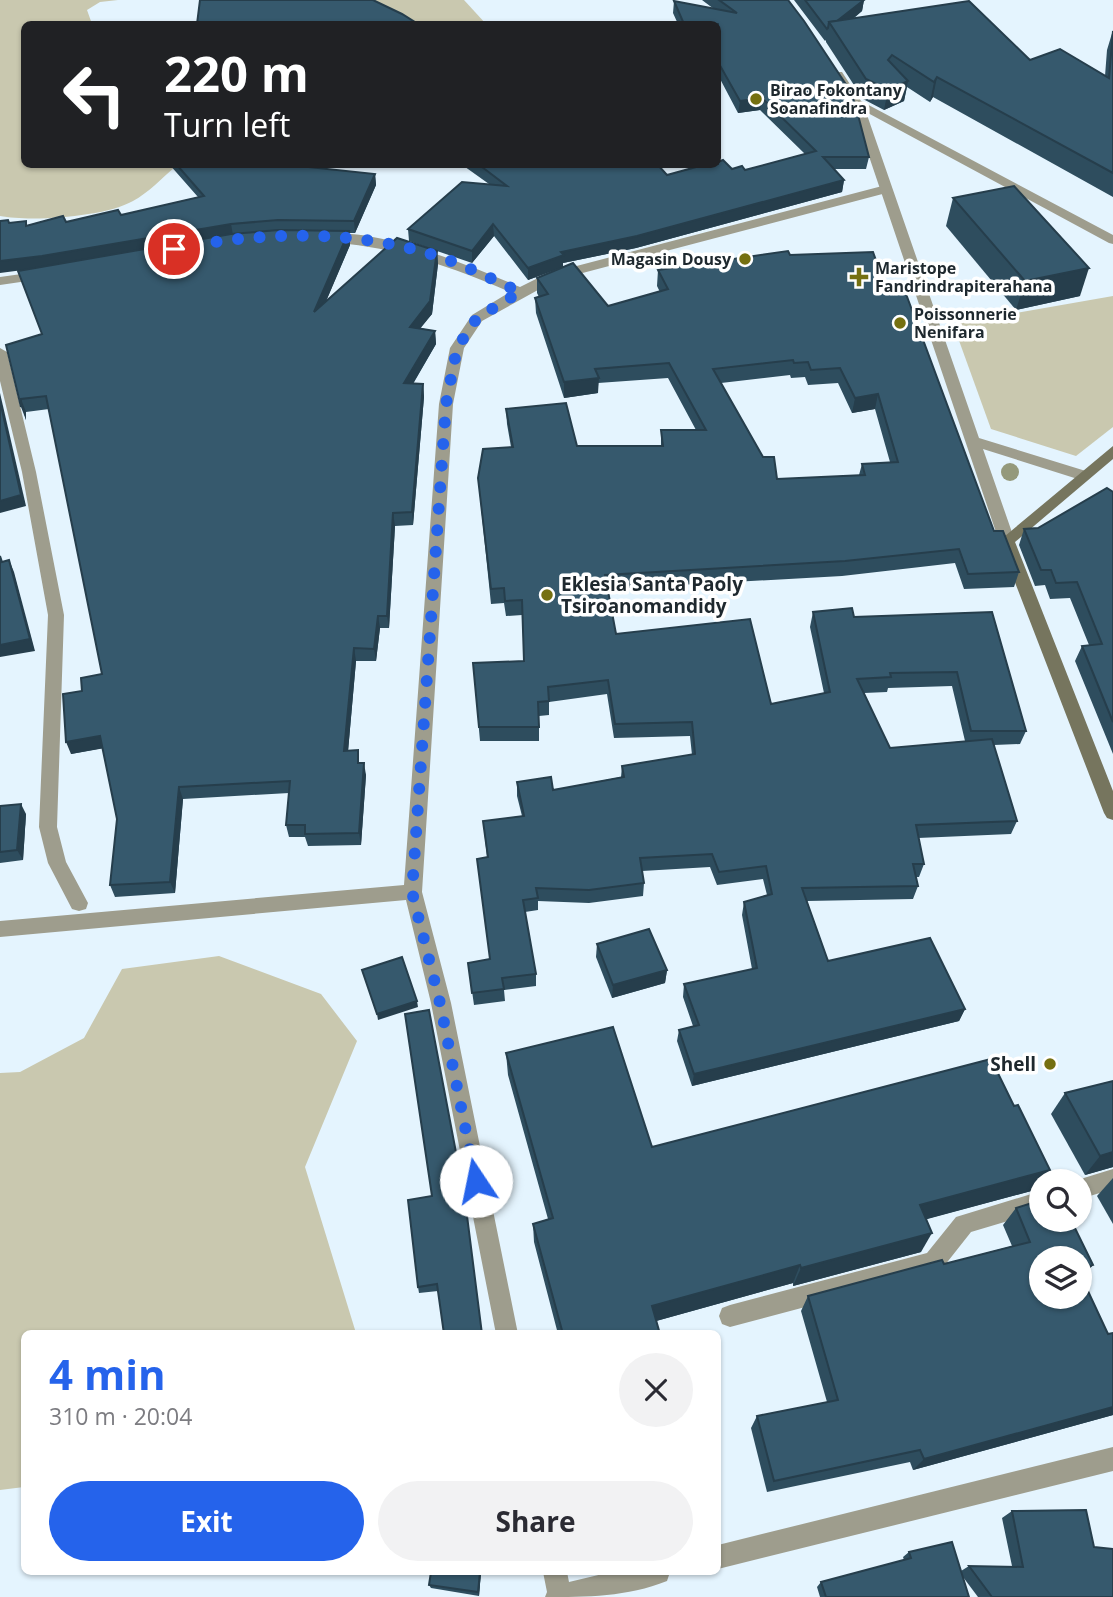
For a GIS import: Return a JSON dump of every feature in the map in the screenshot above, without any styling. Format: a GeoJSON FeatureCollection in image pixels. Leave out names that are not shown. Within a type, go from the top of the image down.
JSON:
{"type":"FeatureCollection","features":[{"type":"Feature","properties":{"kind":"main road"},"geometry":{"type":"LineString","coordinates":[[1113,452],[1007,541],[1113,813]]}},
{"type":"Feature","properties":{"kind":"street"},"geometry":{"type":"LineString","coordinates":[[830,61],[857,103],[1007,541]]}},
{"type":"Feature","properties":{"kind":"street"},"geometry":{"type":"LineString","coordinates":[[857,103],[1113,240]]}},
{"type":"Feature","properties":{"kind":"street"},"geometry":{"type":"LineString","coordinates":[[506,1330],[440,1003],[412,892],[446,404],[457,348],[477,318],[551,277],[886,189]]}},
{"type":"Feature","properties":{"kind":"street"},"geometry":{"type":"LineString","coordinates":[[309,237],[360,239],[432,254],[520,292]]}},
{"type":"Feature","properties":{"kind":"street"},"geometry":{"type":"LineString","coordinates":[[0,281],[54,273]]}},
{"type":"Feature","properties":{"kind":"street"},"geometry":{"type":"LineString","coordinates":[[0,352],[29,472],[56,615],[48,827],[57,863],[79,903]]}},
{"type":"Feature","properties":{"kind":"street"},"geometry":{"type":"LineString","coordinates":[[974,441],[1084,476]]}},
{"type":"Feature","properties":{"kind":"street"},"geometry":{"type":"LineString","coordinates":[[0,929],[412,892]]}},
{"type":"Feature","properties":{"kind":"street"},"geometry":{"type":"LineString","coordinates":[[1092,1185],[1113,1179]]}},
{"type":"Feature","properties":{"kind":"street"},"geometry":{"type":"LineString","coordinates":[[730,1317],[933,1262],[964,1224],[1029,1205]]}},
{"type":"Feature","properties":{"kind":"street"},"geometry":{"type":"LineString","coordinates":[[721,1556],[1113,1459]]}},
{"type":"Feature","properties":{"kind":"street"},"geometry":{"type":"LineString","coordinates":[[556,1575],[559,1596],[646,1575]]}},
{"type":"Feature","properties":{"kind":"green space"},"geometry":{"type":"Polygon","coordinates":[[[0,0],[118,0],[100,2],[87,10],[91,21],[21,21],[21,168],[174,168],[139,198],[105,211],[48,218],[0,216],[0,0]]]}},
{"type":"Feature","properties":{"kind":"green space"},"geometry":{"type":"Polygon","coordinates":[[[368,0],[464,0],[483,21],[409,21],[368,0]]]}},
{"type":"Feature","properties":{"kind":"green space"},"geometry":{"type":"Polygon","coordinates":[[[1113,296],[1113,427],[1076,456],[991,429],[953,324],[1113,296]]]}},
{"type":"Feature","properties":{"kind":"green space"},"geometry":{"type":"Polygon","coordinates":[[[219,956],[321,994],[357,1041],[305,1167],[355,1330],[21,1330],[21,1487],[0,1490],[0,1073],[20,1072],[84,1038],[122,969],[219,956]]]}},
{"type":"Feature","properties":{"kind":"building"},"geometry":{"type":"Polygon","coordinates":[[[200,0],[373,0],[413,21],[197,21],[200,0]]]}},
{"type":"Feature","properties":{"kind":"building"},"geometry":{"type":"Polygon","coordinates":[[[719,0],[788,0],[851,92],[869,157],[823,157],[844,180],[637,236],[561,252],[564,255],[528,268],[493,224],[472,251],[408,229],[462,182],[507,186],[483,168],[661,168],[667,175],[692,168],[721,168],[723,160],[732,169],[742,166],[745,170],[816,151],[762,98],[740,101],[721,67],[721,21],[683,21],[674,1],[737,13],[719,0]]]}},
{"type":"Feature","properties":{"kind":"building"},"geometry":{"type":"Polygon","coordinates":[[[805,0],[864,0],[837,21],[829,22],[827,29],[805,0]]]}},
{"type":"Feature","properties":{"kind":"building"},"geometry":{"type":"Polygon","coordinates":[[[969,1],[1030,60],[1060,49],[1109,78],[1113,31],[1113,173],[937,77],[934,82],[892,55],[888,60],[908,81],[888,90],[866,79],[829,22],[969,1]]]}},
{"type":"Feature","properties":{"kind":"building"},"geometry":{"type":"Polygon","coordinates":[[[180,168],[318,168],[375,174],[354,221],[278,220],[231,224],[0,261],[0,221],[26,221],[26,226],[63,216],[66,222],[118,210],[121,215],[204,196],[180,168]]]}},
{"type":"Feature","properties":{"kind":"building"},"geometry":{"type":"Polygon","coordinates":[[[1014,186],[1089,268],[1025,281],[953,198],[1014,186]]]}},
{"type":"Feature","properties":{"kind":"building"},"geometry":{"type":"Polygon","coordinates":[[[279,230],[349,231],[314,312],[397,238],[437,251],[430,301],[410,327],[435,331],[404,383],[423,384],[412,512],[393,513],[387,616],[378,616],[374,649],[354,648],[344,751],[358,750],[358,763],[364,763],[359,833],[305,834],[305,825],[286,825],[290,781],[179,787],[170,882],[110,885],[117,819],[100,736],[66,742],[63,694],[82,691],[81,678],[102,674],[46,396],[21,399],[21,407],[6,345],[42,334],[18,271],[231,234],[279,230]]]}},
{"type":"Feature","properties":{"kind":"building"},"geometry":{"type":"Polygon","coordinates":[[[788,251],[790,255],[873,252],[888,294],[906,294],[994,531],[1003,531],[1019,572],[968,574],[959,549],[845,561],[605,575],[616,634],[750,619],[771,704],[830,692],[813,612],[852,608],[854,617],[992,612],[1026,731],[971,731],[957,672],[890,673],[891,677],[857,679],[890,748],[992,739],[1017,821],[916,825],[924,864],[913,864],[918,886],[802,888],[828,961],[930,938],[965,1009],[694,1074],[679,1030],[699,1025],[684,984],[757,968],[744,902],[772,894],[766,866],[719,872],[712,854],[640,858],[644,883],[589,890],[536,888],[538,898],[523,900],[536,974],[502,978],[504,989],[472,993],[468,963],[490,959],[477,859],[488,857],[483,821],[524,816],[517,782],[551,777],[553,790],[624,777],[622,766],[695,754],[692,722],[615,724],[608,680],[548,687],[549,701],[538,702],[539,727],[479,727],[473,663],[524,661],[522,600],[505,601],[504,588],[491,589],[478,478],[483,449],[513,447],[506,409],[566,403],[577,446],[663,446],[661,430],[706,430],[669,363],[595,369],[599,378],[564,382],[535,298],[548,294],[537,278],[573,263],[608,306],[668,289],[658,270],[788,251]],[[793,360],[713,369],[763,457],[774,457],[777,479],[865,475],[862,464],[898,462],[878,394],[855,398],[840,368],[811,370],[808,362],[794,363],[793,360]]]}},
{"type":"Feature","properties":{"kind":"building"},"geometry":{"type":"Polygon","coordinates":[[[0,401],[21,495],[0,501],[0,401]]]}},
{"type":"Feature","properties":{"kind":"building"},"geometry":{"type":"Polygon","coordinates":[[[1107,488],[1113,492],[1113,722],[1082,646],[1102,644],[1077,582],[1056,583],[1051,570],[1041,570],[1024,529],[1038,528],[1107,488]]]}},
{"type":"Feature","properties":{"kind":"building"},"geometry":{"type":"Polygon","coordinates":[[[0,556],[2,562],[9,560],[30,639],[0,645],[0,556]]]}},
{"type":"Feature","properties":{"kind":"building"},"geometry":{"type":"Polygon","coordinates":[[[21,804],[17,850],[0,852],[0,806],[21,804]]]}},
{"type":"Feature","properties":{"kind":"building"},"geometry":{"type":"Polygon","coordinates":[[[649,929],[667,970],[613,985],[597,944],[649,929]]]}},
{"type":"Feature","properties":{"kind":"building"},"geometry":{"type":"Polygon","coordinates":[[[402,957],[417,1001],[377,1014],[362,970],[402,957]]]}},
{"type":"Feature","properties":{"kind":"building"},"geometry":{"type":"Polygon","coordinates":[[[429,1010],[465,1200],[481,1330],[443,1330],[437,1284],[418,1287],[408,1200],[432,1196],[405,1014],[429,1010]]]}},
{"type":"Feature","properties":{"kind":"building"},"geometry":{"type":"Polygon","coordinates":[[[613,1027],[652,1147],[991,1059],[1014,1106],[1018,1105],[1050,1169],[1029,1169],[1029,1176],[920,1205],[932,1233],[801,1268],[800,1265],[652,1306],[659,1330],[562,1330],[533,1224],[553,1218],[506,1053],[613,1027]]]}},
{"type":"Feature","properties":{"kind":"building"},"geometry":{"type":"Polygon","coordinates":[[[1113,1081],[1113,1152],[1100,1156],[1065,1093],[1113,1081]]]}},
{"type":"Feature","properties":{"kind":"building"},"geometry":{"type":"Polygon","coordinates":[[[1029,1204],[1029,1232],[1077,1232],[1084,1246],[1029,1246],[1029,1309],[1092,1309],[1092,1300],[1108,1334],[1113,1333],[1113,1407],[924,1459],[920,1450],[774,1481],[757,1416],[838,1400],[808,1296],[942,1260],[944,1264],[1030,1242],[1016,1208],[1029,1204]]]}},
{"type":"Feature","properties":{"kind":"building"},"geometry":{"type":"Polygon","coordinates":[[[1086,1510],[1094,1547],[1113,1549],[1113,1597],[992,1597],[969,1566],[1023,1567],[1012,1511],[1086,1510]]]}},
{"type":"Feature","properties":{"kind":"building"},"geometry":{"type":"Polygon","coordinates":[[[952,1542],[969,1597],[826,1597],[821,1582],[911,1558],[909,1552],[952,1542]]]}},
{"type":"Feature","properties":{"kind":"building"},"geometry":{"type":"Polygon","coordinates":[[[431,1575],[480,1575],[478,1592],[429,1585],[431,1575]]]}},
{"type":"Feature","properties":{"kind":"place","name":"Birao Fokontany Soanafindra"},"geometry":{"type":"Point","coordinates":[756,99]}},
{"type":"Feature","properties":{"kind":"place","name":"Magasin Dousy"},"geometry":{"type":"Point","coordinates":[745,259]}},
{"type":"Feature","properties":{"kind":"place","name":"Maristope Fandrindrapiterahana"},"geometry":{"type":"Point","coordinates":[859,277]}},
{"type":"Feature","properties":{"kind":"place","name":"Poissonnerie Nenifara"},"geometry":{"type":"Point","coordinates":[900,323]}},
{"type":"Feature","properties":{"kind":"place","name":"Eklesia Santa Paoly Tsiroanomandidy"},"geometry":{"type":"Point","coordinates":[547,595]}},
{"type":"Feature","properties":{"kind":"place","name":"Shell"},"geometry":{"type":"Point","coordinates":[1050,1064]}},
{"type":"Feature","properties":{"kind":"route"},"geometry":{"type":"LineString","coordinates":[[174,249],[272,235],[360,239],[432,254],[520,292],[477,318],[457,348],[446,404],[412,892],[440,1003],[476,1181]]}}]}
